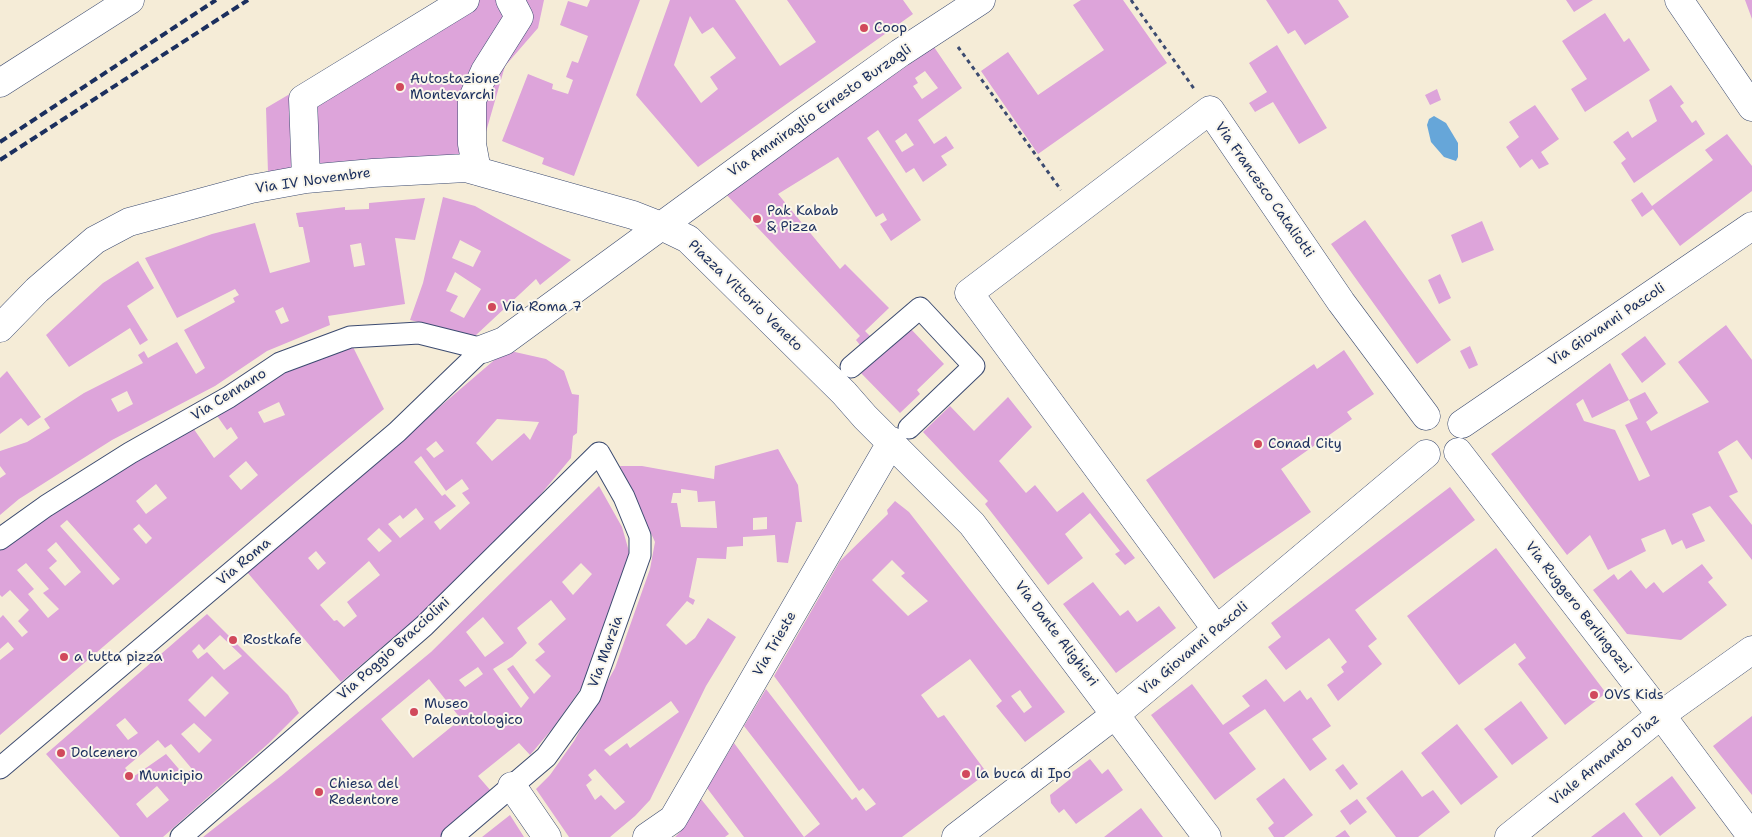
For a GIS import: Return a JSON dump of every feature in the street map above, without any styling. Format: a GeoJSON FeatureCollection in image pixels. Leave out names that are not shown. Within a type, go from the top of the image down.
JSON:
{"type":"FeatureCollection","features":[{"type":"Feature","properties":{"kind":"street"},"geometry":{"type":"LineString","coordinates":[[0,83],[130,0]]}},
{"type":"Feature","properties":{"kind":"street"},"geometry":{"type":"LineString","coordinates":[[306,179],[303,99],[465,0]]}},
{"type":"Feature","properties":{"kind":"street"},"geometry":{"type":"LineString","coordinates":[[476,171],[472,144],[472,100],[485,71],[519,17],[510,0]]}},
{"type":"Feature","properties":{"kind":"street","name":"Via Ammiraglio Ernesto Burzagli"},"geometry":{"type":"LineString","coordinates":[[661,226],[900,53],[981,0]]}},
{"type":"Feature","properties":{"kind":"street"},"geometry":{"type":"LineString","coordinates":[[1679,0],[1752,107]]}},
{"type":"Feature","properties":{"kind":"street","name":"Via Francesco Cataliotti"},"geometry":{"type":"LineString","coordinates":[[1216,629],[969,293],[1210,110],[1342,302],[1426,416]]}},
{"type":"Feature","properties":{"kind":"street","name":"Via IV Novembre"},"geometry":{"type":"LineString","coordinates":[[0,328],[37,290],[95,240],[128,222],[251,189],[306,179],[466,168],[633,215],[661,226]]}},
{"type":"Feature","properties":{"kind":"street"},"geometry":{"type":"LineString","coordinates":[[483,349],[504,341],[661,226]]}},
{"type":"Feature","properties":{"kind":"street","name":"Piazza Vittorio Veneto"},"geometry":{"type":"LineString","coordinates":[[661,226],[688,239],[901,435]]}},
{"type":"Feature","properties":{"kind":"street","name":"Via Giovanni Pascoli"},"geometry":{"type":"LineString","coordinates":[[1462,424],[1752,226]]}},
{"type":"Feature","properties":{"kind":"street"},"geometry":{"type":"LineString","coordinates":[[851,367],[920,308],[974,366],[901,435]]}},
{"type":"Feature","properties":{"kind":"street","name":"Via Cennano"},"geometry":{"type":"LineString","coordinates":[[0,539],[46,506],[130,453],[221,402],[289,359],[343,338],[419,333],[483,349]]}},
{"type":"Feature","properties":{"kind":"street","name":"Via Roma"},"geometry":{"type":"LineString","coordinates":[[0,768],[397,432],[483,349]]}},
{"type":"Feature","properties":{"kind":"street"},"geometry":{"type":"LineString","coordinates":[[1446,412],[1452,414],[1462,424],[1465,439],[1458,452],[1452,456],[1438,459],[1426,454],[1418,442],[1421,422],[1426,416],[1446,412]]}},
{"type":"Feature","properties":{"kind":"street","name":"Via Dante Alighieri"},"geometry":{"type":"LineString","coordinates":[[901,435],[972,524],[1207,837]]}},
{"type":"Feature","properties":{"kind":"street","name":"Via Trieste"},"geometry":{"type":"LineString","coordinates":[[647,837],[673,819],[901,435]]}},
{"type":"Feature","properties":{"kind":"street","name":"Via Ruggero Berlingozzi"},"geometry":{"type":"LineString","coordinates":[[1458,452],[1661,715],[1752,837]]}},
{"type":"Feature","properties":{"kind":"street","name":"Via Marzia"},"geometry":{"type":"LineString","coordinates":[[452,837],[546,757],[590,696],[640,555],[640,536],[624,497],[599,453]]}},
{"type":"Feature","properties":{"kind":"street","name":"Via Poggio Bracciolini"},"geometry":{"type":"LineString","coordinates":[[181,837],[424,626],[599,453]]}},
{"type":"Feature","properties":{"kind":"street","name":"Via Giovanni Pascoli"},"geometry":{"type":"LineString","coordinates":[[956,837],[1116,714],[1426,454]]}},
{"type":"Feature","properties":{"kind":"street","name":"Viale Armando Diaz"},"geometry":{"type":"LineString","coordinates":[[1509,837],[1661,715],[1752,650]]}},
{"type":"Feature","properties":{"kind":"street"},"geometry":{"type":"LineString","coordinates":[[512,786],[546,837]]}},
{"type":"Feature","properties":{"kind":"path"},"geometry":{"type":"LineString","coordinates":[[1131,0],[1210,110]]}},
{"type":"Feature","properties":{"kind":"path"},"geometry":{"type":"LineString","coordinates":[[943,26],[1076,211]]}},
{"type":"Feature","properties":{"kind":"water"},"geometry":{"type":"Polygon","coordinates":[[[1434,116],[1446,123],[1458,143],[1458,157],[1456,161],[1444,157],[1431,142],[1427,125],[1429,119],[1434,116]]]}},
{"type":"Feature","properties":{"kind":"building","name":"Autostazione Montevarchi"},"geometry":{"type":"Polygon","coordinates":[[[449,0],[544,0],[538,28],[505,66],[479,156],[268,173],[266,108],[449,0]]]}},
{"type":"Feature","properties":{"kind":"building"},"geometry":{"type":"Polygon","coordinates":[[[590,0],[640,0],[574,176],[542,164],[544,158],[502,141],[528,74],[553,84],[552,89],[568,94],[573,80],[566,77],[572,61],[578,63],[588,36],[560,25],[568,1],[587,7],[590,0]]]}},
{"type":"Feature","properties":{"kind":"building"},"geometry":{"type":"Polygon","coordinates":[[[670,0],[735,0],[780,66],[816,42],[787,0],[903,0],[913,14],[698,167],[636,95],[670,0]],[[690,16],[674,65],[701,103],[718,89],[710,77],[736,58],[713,27],[702,34],[690,16]]]}},
{"type":"Feature","properties":{"kind":"building"},"geometry":{"type":"Polygon","coordinates":[[[1081,0],[1123,0],[1167,63],[1038,154],[981,71],[1008,52],[1038,95],[1104,50],[1073,5],[1081,0]]]}},
{"type":"Feature","properties":{"kind":"building"},"geometry":{"type":"Polygon","coordinates":[[[1266,0],[1338,0],[1349,17],[1305,45],[1295,30],[1288,34],[1266,0]]]}},
{"type":"Feature","properties":{"kind":"building"},"geometry":{"type":"Polygon","coordinates":[[[1566,0],[1593,0],[1574,12],[1566,0]]]}},
{"type":"Feature","properties":{"kind":"building"},"geometry":{"type":"Polygon","coordinates":[[[1745,0],[1752,0],[1752,19],[1745,0]]]}},
{"type":"Feature","properties":{"kind":"building"},"geometry":{"type":"Polygon","coordinates":[[[1605,13],[1624,42],[1629,38],[1650,70],[1585,112],[1571,89],[1587,79],[1562,41],[1605,13]]]}},
{"type":"Feature","properties":{"kind":"building"},"geometry":{"type":"Polygon","coordinates":[[[1277,45],[1327,128],[1299,144],[1273,102],[1255,112],[1249,103],[1267,92],[1249,63],[1277,45]]]}},
{"type":"Feature","properties":{"kind":"building"},"geometry":{"type":"Polygon","coordinates":[[[934,47],[962,88],[918,120],[934,144],[946,136],[954,148],[941,156],[947,165],[923,182],[914,168],[906,173],[878,130],[867,138],[921,220],[891,241],[880,224],[887,220],[883,213],[876,217],[838,157],[778,194],[840,269],[845,264],[889,308],[865,331],[870,336],[860,345],[856,340],[860,336],[723,191],[934,47]],[[925,71],[915,78],[918,83],[913,86],[922,99],[938,88],[925,71]],[[906,133],[895,141],[902,152],[914,145],[906,133]]]}},
{"type":"Feature","properties":{"kind":"building"},"geometry":{"type":"Polygon","coordinates":[[[1671,85],[1684,103],[1680,106],[1692,123],[1696,120],[1705,134],[1634,183],[1621,163],[1626,159],[1613,142],[1628,131],[1632,138],[1657,121],[1649,100],[1671,85]]]}},
{"type":"Feature","properties":{"kind":"building"},"geometry":{"type":"Polygon","coordinates":[[[1437,89],[1441,100],[1430,105],[1425,95],[1437,89]]]}},
{"type":"Feature","properties":{"kind":"building"},"geometry":{"type":"Polygon","coordinates":[[[1535,105],[1559,139],[1541,152],[1549,164],[1539,169],[1532,159],[1520,168],[1506,147],[1519,137],[1509,122],[1535,105]]]}},
{"type":"Feature","properties":{"kind":"building"},"geometry":{"type":"Polygon","coordinates":[[[1727,134],[1752,166],[1752,191],[1680,246],[1653,209],[1642,217],[1631,200],[1642,192],[1652,206],[1713,160],[1705,150],[1727,134]]]}},
{"type":"Feature","properties":{"kind":"building"},"geometry":{"type":"Polygon","coordinates":[[[443,197],[475,206],[571,260],[540,285],[536,279],[475,336],[410,320],[423,283],[443,197]],[[460,240],[452,258],[473,267],[481,251],[460,240]],[[455,272],[446,291],[458,296],[450,311],[464,318],[481,289],[455,272]]]}},
{"type":"Feature","properties":{"kind":"building"},"geometry":{"type":"Polygon","coordinates":[[[425,198],[415,240],[395,238],[405,304],[328,316],[330,325],[267,351],[215,386],[112,440],[19,499],[0,515],[0,478],[6,474],[0,466],[0,451],[27,442],[50,428],[44,419],[84,393],[143,363],[138,355],[144,351],[148,358],[177,342],[196,374],[205,368],[184,330],[235,302],[233,298],[239,295],[235,289],[177,318],[145,258],[212,234],[255,223],[270,273],[310,262],[303,227],[299,227],[296,213],[345,207],[345,210],[369,209],[369,203],[425,198]],[[361,243],[350,245],[354,267],[365,265],[361,243]],[[283,307],[275,311],[281,324],[289,321],[283,307]],[[127,391],[111,399],[118,412],[133,404],[127,391]]]}},
{"type":"Feature","properties":{"kind":"building"},"geometry":{"type":"Polygon","coordinates":[[[1365,220],[1451,340],[1417,364],[1331,244],[1365,220]]]}},
{"type":"Feature","properties":{"kind":"building"},"geometry":{"type":"Polygon","coordinates":[[[1482,221],[1494,250],[1462,263],[1451,235],[1482,221]]]}},
{"type":"Feature","properties":{"kind":"building"},"geometry":{"type":"Polygon","coordinates":[[[138,261],[154,288],[127,306],[148,340],[140,345],[130,328],[69,367],[46,335],[103,283],[138,261]]]}},
{"type":"Feature","properties":{"kind":"building"},"geometry":{"type":"Polygon","coordinates":[[[1440,274],[1451,298],[1439,304],[1428,280],[1440,274]]]}},
{"type":"Feature","properties":{"kind":"building"},"geometry":{"type":"Polygon","coordinates":[[[1726,325],[1752,360],[1752,460],[1737,440],[1718,452],[1738,492],[1729,496],[1752,525],[1752,560],[1710,506],[1692,514],[1705,541],[1686,549],[1682,540],[1672,545],[1665,529],[1641,539],[1646,551],[1608,570],[1590,535],[1567,555],[1491,454],[1610,363],[1629,400],[1645,392],[1658,413],[1646,422],[1651,431],[1709,402],[1678,362],[1726,325]],[[1583,399],[1576,404],[1584,421],[1615,430],[1639,481],[1650,476],[1625,425],[1638,419],[1629,400],[1592,418],[1583,399]]]}},
{"type":"Feature","properties":{"kind":"building"},"geometry":{"type":"Polygon","coordinates":[[[910,328],[944,364],[917,390],[920,394],[900,413],[859,371],[879,352],[882,355],[910,328]]]}},
{"type":"Feature","properties":{"kind":"building"},"geometry":{"type":"Polygon","coordinates":[[[1645,336],[1666,364],[1642,383],[1621,354],[1645,336]]]}},
{"type":"Feature","properties":{"kind":"building"},"geometry":{"type":"Polygon","coordinates":[[[1470,346],[1478,365],[1469,369],[1460,351],[1470,346]]]}},
{"type":"Feature","properties":{"kind":"building"},"geometry":{"type":"Polygon","coordinates":[[[353,347],[384,409],[0,735],[0,660],[14,649],[8,642],[0,649],[0,618],[3,615],[22,637],[28,632],[18,621],[29,610],[10,590],[2,597],[0,595],[0,549],[191,425],[214,458],[238,438],[231,427],[227,430],[213,410],[309,357],[353,347]],[[279,402],[258,412],[264,423],[285,415],[279,402]],[[246,461],[229,476],[241,490],[258,475],[246,461]],[[156,484],[136,501],[146,514],[167,498],[156,484]],[[67,520],[60,526],[113,585],[120,579],[67,520]],[[139,524],[133,529],[146,544],[152,538],[139,524]],[[56,542],[47,550],[57,561],[49,568],[65,586],[81,572],[56,542]],[[26,563],[17,570],[34,589],[28,594],[48,618],[59,609],[43,593],[49,589],[26,563]]]}},
{"type":"Feature","properties":{"kind":"building"},"geometry":{"type":"Polygon","coordinates":[[[506,350],[546,359],[564,371],[572,394],[579,395],[577,433],[573,436],[571,458],[521,518],[439,599],[341,682],[247,572],[506,350]],[[497,419],[476,443],[492,461],[524,433],[530,440],[539,422],[497,419]],[[436,441],[426,449],[434,458],[444,451],[436,441]],[[421,456],[414,462],[442,496],[445,494],[456,506],[434,522],[440,530],[470,503],[462,493],[469,489],[462,479],[446,491],[421,456]],[[416,508],[403,519],[400,515],[388,524],[400,538],[424,519],[416,508]],[[379,528],[367,539],[379,552],[392,541],[379,528]],[[316,551],[308,558],[318,570],[326,563],[316,551]],[[369,561],[320,605],[334,621],[337,620],[344,627],[357,616],[347,602],[380,575],[369,561]]]}},
{"type":"Feature","properties":{"kind":"building","name":"Conad City"},"geometry":{"type":"Polygon","coordinates":[[[1344,350],[1374,394],[1347,412],[1352,419],[1281,469],[1311,512],[1214,579],[1146,480],[1314,364],[1317,369],[1344,350]]]}},
{"type":"Feature","properties":{"kind":"building"},"geometry":{"type":"Polygon","coordinates":[[[7,371],[41,417],[28,426],[21,418],[0,434],[0,378],[7,371]]]}},
{"type":"Feature","properties":{"kind":"building"},"geometry":{"type":"Polygon","coordinates":[[[1008,397],[1032,427],[999,461],[1026,493],[1035,485],[1057,512],[1083,492],[1135,558],[1125,565],[1115,554],[1120,551],[1090,513],[1065,534],[1083,558],[1048,585],[985,504],[988,501],[923,432],[950,406],[974,431],[1008,397]]]}},
{"type":"Feature","properties":{"kind":"building"},"geometry":{"type":"Polygon","coordinates":[[[778,449],[798,485],[802,522],[796,522],[788,563],[777,562],[775,535],[743,537],[743,546],[727,547],[726,559],[697,558],[689,597],[695,600],[693,605],[687,601],[666,625],[686,645],[695,638],[708,618],[736,637],[706,686],[650,800],[635,816],[610,837],[569,837],[536,789],[550,775],[574,741],[615,668],[650,569],[655,542],[620,466],[642,466],[714,479],[715,466],[778,449]],[[681,489],[681,493],[673,493],[671,503],[677,503],[681,527],[717,528],[715,501],[698,502],[697,491],[681,489]],[[767,517],[753,518],[753,530],[767,529],[767,517]],[[671,701],[604,750],[610,756],[627,743],[630,748],[679,712],[671,701]],[[595,769],[588,775],[592,780],[586,785],[595,800],[601,795],[615,810],[625,802],[595,769]]]}},
{"type":"Feature","properties":{"kind":"building"},"geometry":{"type":"Polygon","coordinates":[[[599,486],[622,527],[630,555],[582,687],[553,728],[530,755],[519,743],[478,776],[491,791],[444,837],[203,837],[281,776],[431,652],[599,486]],[[581,563],[562,582],[573,595],[592,574],[581,563]],[[551,600],[517,628],[527,643],[512,657],[493,669],[521,708],[529,698],[507,669],[513,665],[534,694],[551,676],[535,660],[545,652],[538,644],[566,619],[551,600]],[[483,617],[466,632],[485,657],[504,643],[483,617]],[[478,667],[459,680],[465,687],[483,674],[478,667]],[[429,679],[381,719],[413,758],[461,719],[429,679]]]}},
{"type":"Feature","properties":{"kind":"building"},"geometry":{"type":"Polygon","coordinates":[[[1450,487],[1475,520],[1355,610],[1377,639],[1368,646],[1382,664],[1338,701],[1327,685],[1344,672],[1341,667],[1347,662],[1329,638],[1286,670],[1268,647],[1281,637],[1271,623],[1450,487]]]}},
{"type":"Feature","properties":{"kind":"building"},"geometry":{"type":"Polygon","coordinates":[[[895,501],[909,512],[1065,712],[1025,742],[996,706],[1002,701],[970,659],[921,695],[938,718],[944,715],[987,773],[902,837],[804,837],[820,824],[744,726],[766,689],[852,800],[856,797],[866,811],[876,804],[863,788],[859,791],[774,676],[840,561],[888,514],[887,510],[895,501]],[[892,560],[872,580],[908,616],[928,601],[901,576],[905,573],[892,560]],[[1020,690],[1011,696],[1024,713],[1032,707],[1020,690]]]}},
{"type":"Feature","properties":{"kind":"building"},"geometry":{"type":"Polygon","coordinates":[[[1496,548],[1606,693],[1565,725],[1518,664],[1526,658],[1515,643],[1459,685],[1407,616],[1496,548]]]}},
{"type":"Feature","properties":{"kind":"building"},"geometry":{"type":"Polygon","coordinates":[[[1702,564],[1713,578],[1708,582],[1727,605],[1681,640],[1627,634],[1593,590],[1614,574],[1618,580],[1631,570],[1646,589],[1654,582],[1663,593],[1702,564]]]}},
{"type":"Feature","properties":{"kind":"building"},"geometry":{"type":"Polygon","coordinates":[[[1093,582],[1120,616],[1128,610],[1137,622],[1159,606],[1176,628],[1116,673],[1063,604],[1093,582]]]}},
{"type":"Feature","properties":{"kind":"building"},"geometry":{"type":"Polygon","coordinates":[[[207,614],[288,695],[299,713],[269,743],[163,837],[120,837],[46,754],[207,614]],[[220,635],[204,650],[199,644],[192,651],[198,659],[207,652],[224,670],[242,656],[220,635]],[[212,676],[188,700],[205,717],[229,693],[212,676]],[[125,718],[116,725],[128,740],[138,733],[125,718]],[[194,723],[181,734],[199,753],[212,740],[194,723]],[[158,740],[125,768],[133,777],[166,754],[184,775],[192,769],[171,744],[165,748],[158,740]],[[157,786],[136,804],[147,818],[169,800],[157,786]]]}},
{"type":"Feature","properties":{"kind":"building"},"geometry":{"type":"Polygon","coordinates":[[[1266,679],[1284,702],[1300,690],[1307,700],[1311,697],[1331,726],[1312,739],[1327,759],[1310,771],[1265,709],[1229,733],[1256,769],[1215,800],[1151,715],[1192,684],[1223,725],[1250,706],[1242,696],[1266,679]]]}},
{"type":"Feature","properties":{"kind":"building"},"geometry":{"type":"Polygon","coordinates":[[[1521,701],[1548,738],[1512,765],[1484,729],[1521,701]]]}},
{"type":"Feature","properties":{"kind":"building"},"geometry":{"type":"Polygon","coordinates":[[[1752,716],[1752,795],[1713,746],[1752,716]]]}},
{"type":"Feature","properties":{"kind":"building"},"geometry":{"type":"Polygon","coordinates":[[[1457,724],[1498,777],[1461,805],[1421,753],[1457,724]]]}},
{"type":"Feature","properties":{"kind":"building"},"geometry":{"type":"Polygon","coordinates":[[[734,743],[804,837],[744,837],[707,788],[734,743]]]}},
{"type":"Feature","properties":{"kind":"building"},"geometry":{"type":"Polygon","coordinates":[[[1090,759],[1102,774],[1108,769],[1123,790],[1076,824],[1064,809],[1059,813],[1051,803],[1050,795],[1069,780],[1067,776],[1090,759]]]}},
{"type":"Feature","properties":{"kind":"building"},"geometry":{"type":"Polygon","coordinates":[[[1343,764],[1358,784],[1350,790],[1335,770],[1343,764]]]}},
{"type":"Feature","properties":{"kind":"building"},"geometry":{"type":"Polygon","coordinates":[[[1402,770],[1422,797],[1433,790],[1450,812],[1418,837],[1396,837],[1366,798],[1402,770]]]}},
{"type":"Feature","properties":{"kind":"building"},"geometry":{"type":"Polygon","coordinates":[[[1672,776],[1696,808],[1660,836],[1635,804],[1672,776]]]}},
{"type":"Feature","properties":{"kind":"building"},"geometry":{"type":"Polygon","coordinates":[[[1284,778],[1313,815],[1284,837],[1274,837],[1268,828],[1274,823],[1256,799],[1284,778]]]}},
{"type":"Feature","properties":{"kind":"building"},"geometry":{"type":"Polygon","coordinates":[[[701,799],[729,834],[725,837],[675,837],[682,830],[701,799]]]}},
{"type":"Feature","properties":{"kind":"building"},"geometry":{"type":"Polygon","coordinates":[[[1357,799],[1367,812],[1350,825],[1340,811],[1357,799]]]}},
{"type":"Feature","properties":{"kind":"building"},"geometry":{"type":"Polygon","coordinates":[[[1141,808],[1163,837],[1104,837],[1141,808]]]}},
{"type":"Feature","properties":{"kind":"building"},"geometry":{"type":"Polygon","coordinates":[[[1624,812],[1643,837],[1591,837],[1624,812]]]}},
{"type":"Feature","properties":{"kind":"building"},"geometry":{"type":"Polygon","coordinates":[[[510,815],[524,837],[482,837],[510,815]]]}},
{"type":"Feature","properties":{"kind":"building"},"geometry":{"type":"Polygon","coordinates":[[[1345,830],[1350,837],[1335,837],[1345,830]]]}},
{"type":"Feature","properties":{"kind":"railway"},"geometry":{"type":"LineString","coordinates":[[0,142],[216,0]]}},
{"type":"Feature","properties":{"kind":"railway"},"geometry":{"type":"LineString","coordinates":[[0,160],[248,0]]}},
{"type":"Feature","properties":{"kind":"place","name":"Coop"},"geometry":{"type":"Point","coordinates":[864,28]}},
{"type":"Feature","properties":{"kind":"place","name":"Autostazione Montevarchi"},"geometry":{"type":"Point","coordinates":[400,87]}},
{"type":"Feature","properties":{"kind":"place","name":"Pak Kabab & Pizza"},"geometry":{"type":"Point","coordinates":[757,219]}},
{"type":"Feature","properties":{"kind":"place","name":"Via Roma 7"},"geometry":{"type":"Point","coordinates":[492,307]}},
{"type":"Feature","properties":{"kind":"place","name":"Conad City"},"geometry":{"type":"Point","coordinates":[1258,444]}},
{"type":"Feature","properties":{"kind":"place","name":"Rostkafe"},"geometry":{"type":"Point","coordinates":[233,640]}},
{"type":"Feature","properties":{"kind":"place","name":"a tutta pizza"},"geometry":{"type":"Point","coordinates":[64,657]}},
{"type":"Feature","properties":{"kind":"place","name":"OVS Kids"},"geometry":{"type":"Point","coordinates":[1594,695]}},
{"type":"Feature","properties":{"kind":"place","name":"Museo Paleontologico"},"geometry":{"type":"Point","coordinates":[414,712]}},
{"type":"Feature","properties":{"kind":"place","name":"Dolcenero"},"geometry":{"type":"Point","coordinates":[61,753]}},
{"type":"Feature","properties":{"kind":"place","name":"la buca di Ipo"},"geometry":{"type":"Point","coordinates":[966,774]}},
{"type":"Feature","properties":{"kind":"place","name":"Municipio"},"geometry":{"type":"Point","coordinates":[129,776]}},
{"type":"Feature","properties":{"kind":"place","name":"Chiesa del Redentore"},"geometry":{"type":"Point","coordinates":[319,792]}}]}
